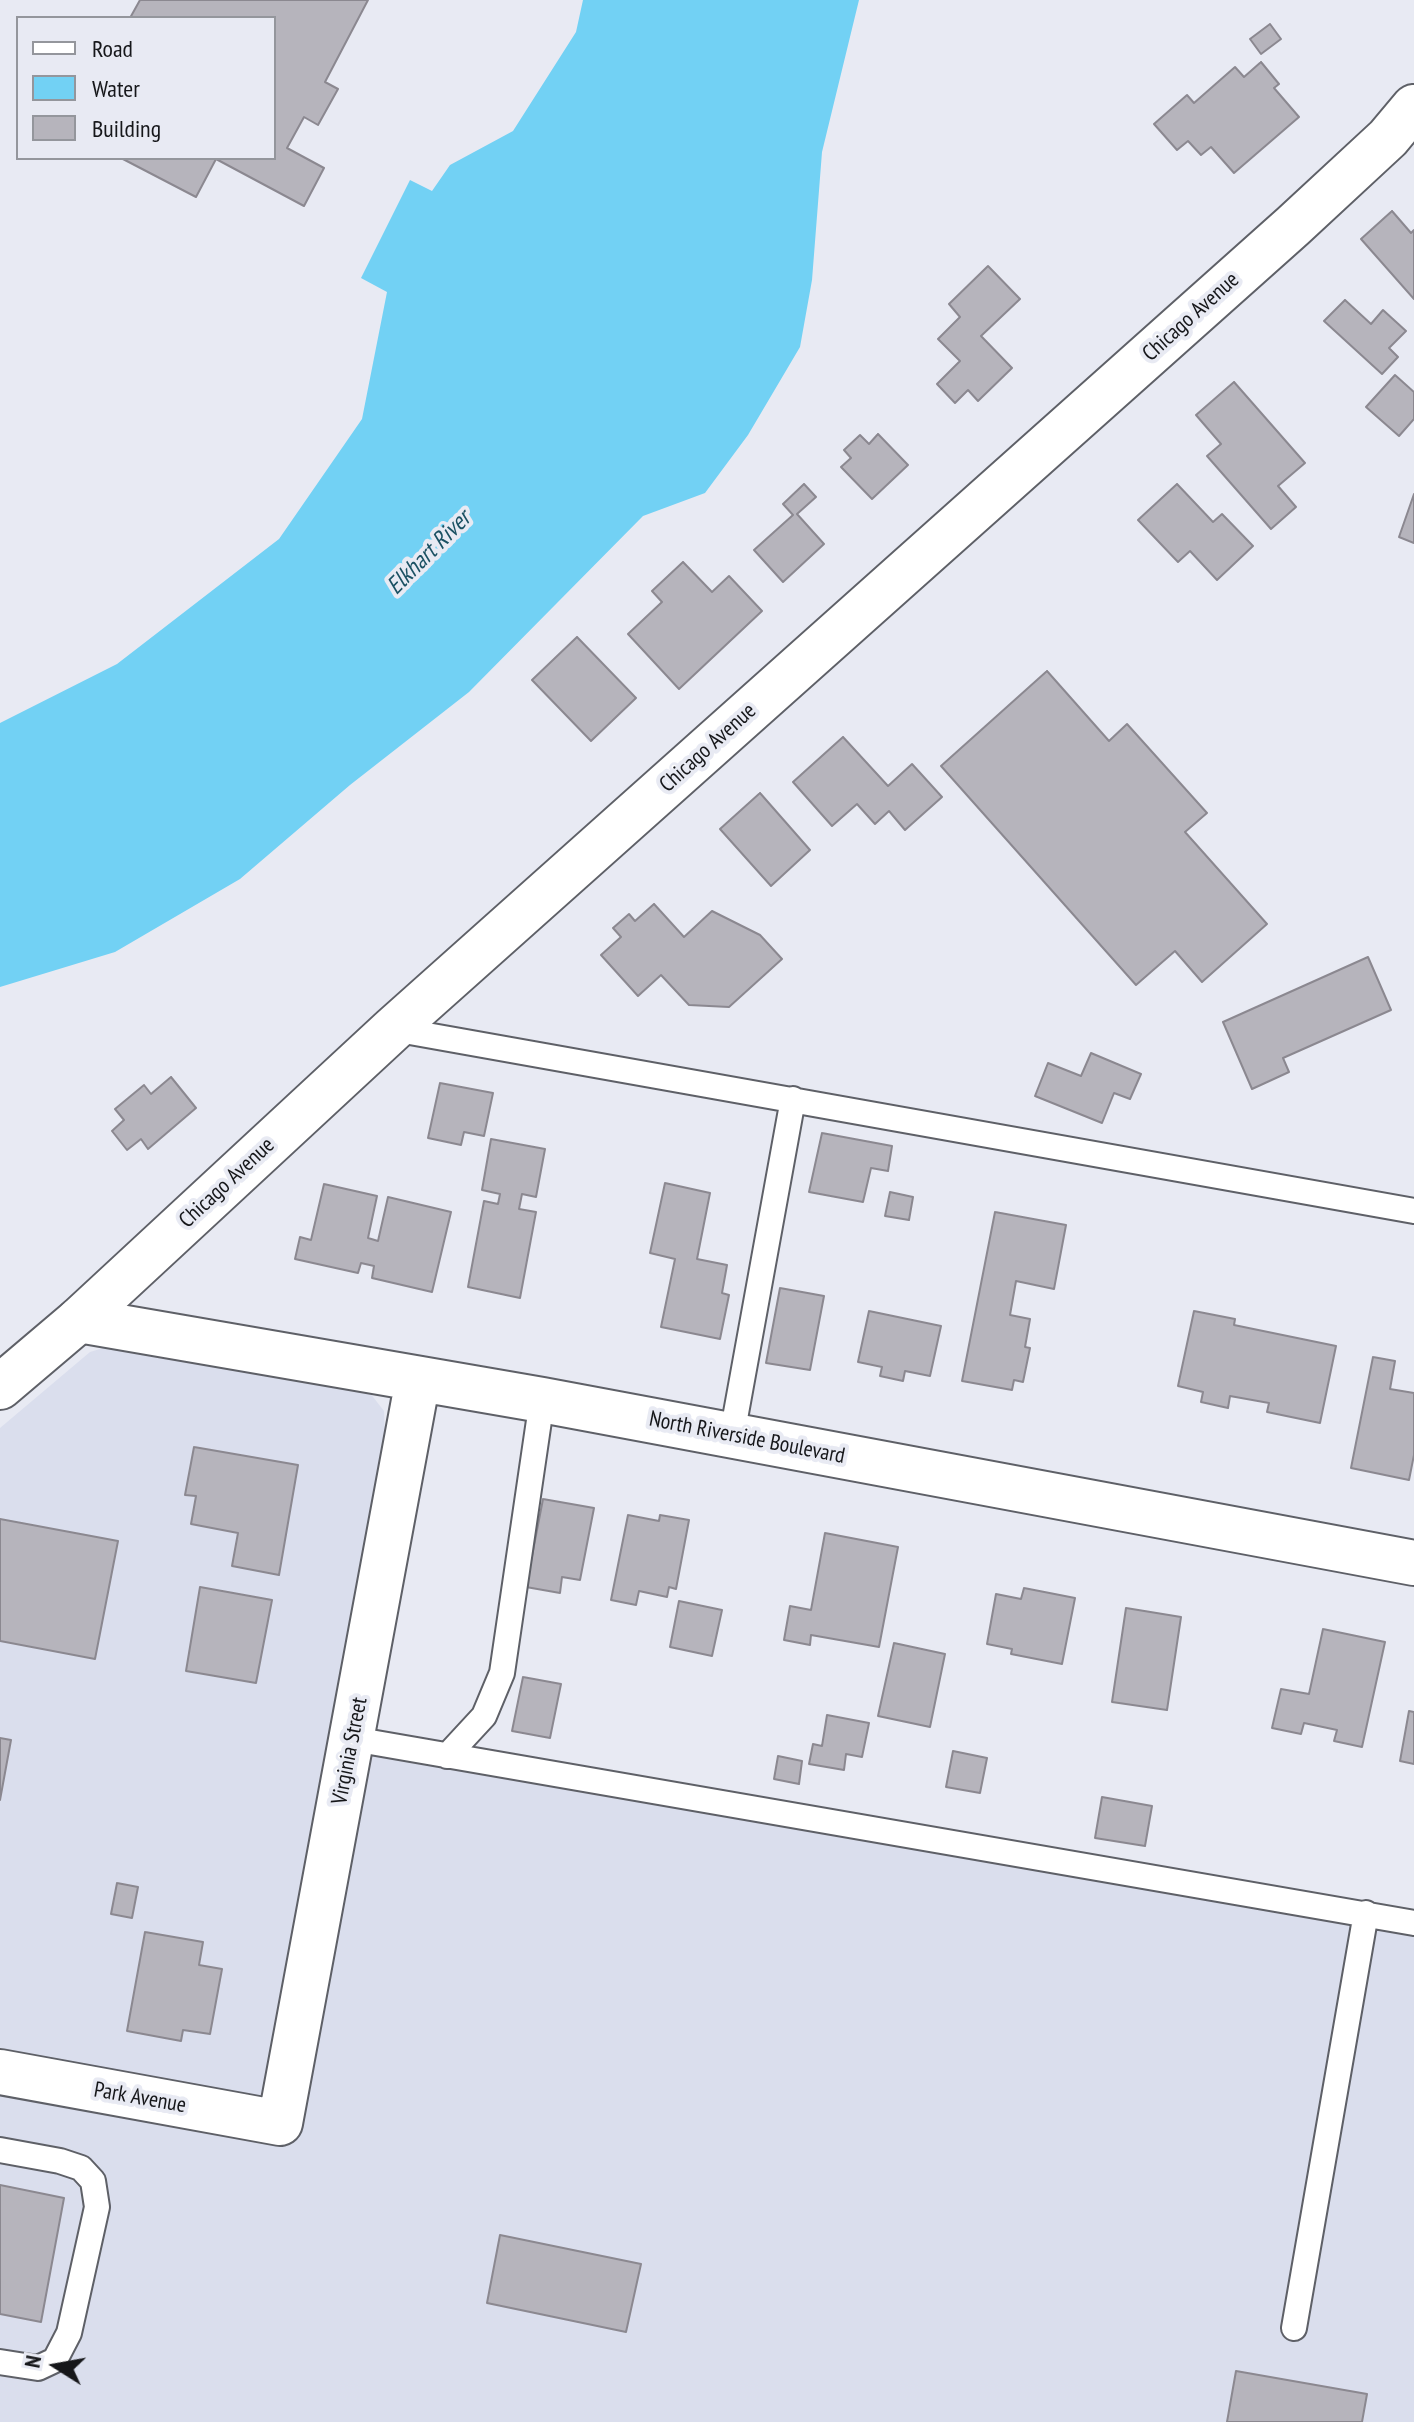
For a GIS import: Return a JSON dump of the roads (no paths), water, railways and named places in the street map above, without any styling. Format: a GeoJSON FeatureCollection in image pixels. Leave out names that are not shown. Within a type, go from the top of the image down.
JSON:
{"type":"FeatureCollection","features":[{"type":"Feature","properties":{"kind":"street","name":"Chicago Avenue"},"geometry":{"type":"LineString","coordinates":[[0,1387],[79,1320],[393,1029],[1293,226],[1388,138],[1414,107]]}},
{"type":"Feature","properties":{"kind":"street","name":"North Riverside Boulevard"},"geometry":{"type":"LineString","coordinates":[[79,1320],[542,1400],[1414,1563]]}},
{"type":"Feature","properties":{"kind":"street","name":"Virginia Street"},"geometry":{"type":"LineString","coordinates":[[280,2123],[418,1379]]}},
{"type":"Feature","properties":{"kind":"street","name":"Park Avenue"},"geometry":{"type":"LineString","coordinates":[[0,2072],[280,2123]]}},
{"type":"Feature","properties":{"kind":"lane"},"geometry":{"type":"LineString","coordinates":[[393,1029],[1414,1211]]}},
{"type":"Feature","properties":{"kind":"lane"},"geometry":{"type":"LineString","coordinates":[[732,1435],[793,1099]]}},
{"type":"Feature","properties":{"kind":"lane"},"geometry":{"type":"LineString","coordinates":[[447,1756],[484,1716],[502,1673],[542,1400]]}},
{"type":"Feature","properties":{"kind":"lane"},"geometry":{"type":"LineString","coordinates":[[353,1739],[1414,1923]]}},
{"type":"Feature","properties":{"kind":"lane"},"geometry":{"type":"LineString","coordinates":[[1294,2328],[1366,1913]]}},
{"type":"Feature","properties":{"kind":"lane"},"geometry":{"type":"LineString","coordinates":[[0,2150],[81,2168],[93,2181],[97,2207],[69,2333],[55,2360],[38,2368],[0,2362]]}},
{"type":"Feature","properties":{"kind":"water","name":"Elkhart River"},"geometry":{"type":"Polygon","coordinates":[[[583,0],[859,0],[822,152],[812,280],[800,347],[748,435],[705,493],[643,516],[469,692],[350,785],[240,879],[115,952],[0,987],[0,723],[117,664],[279,539],[362,419],[387,292],[361,278],[410,180],[432,191],[450,165],[513,131],[576,32],[583,0]]]}}]}
